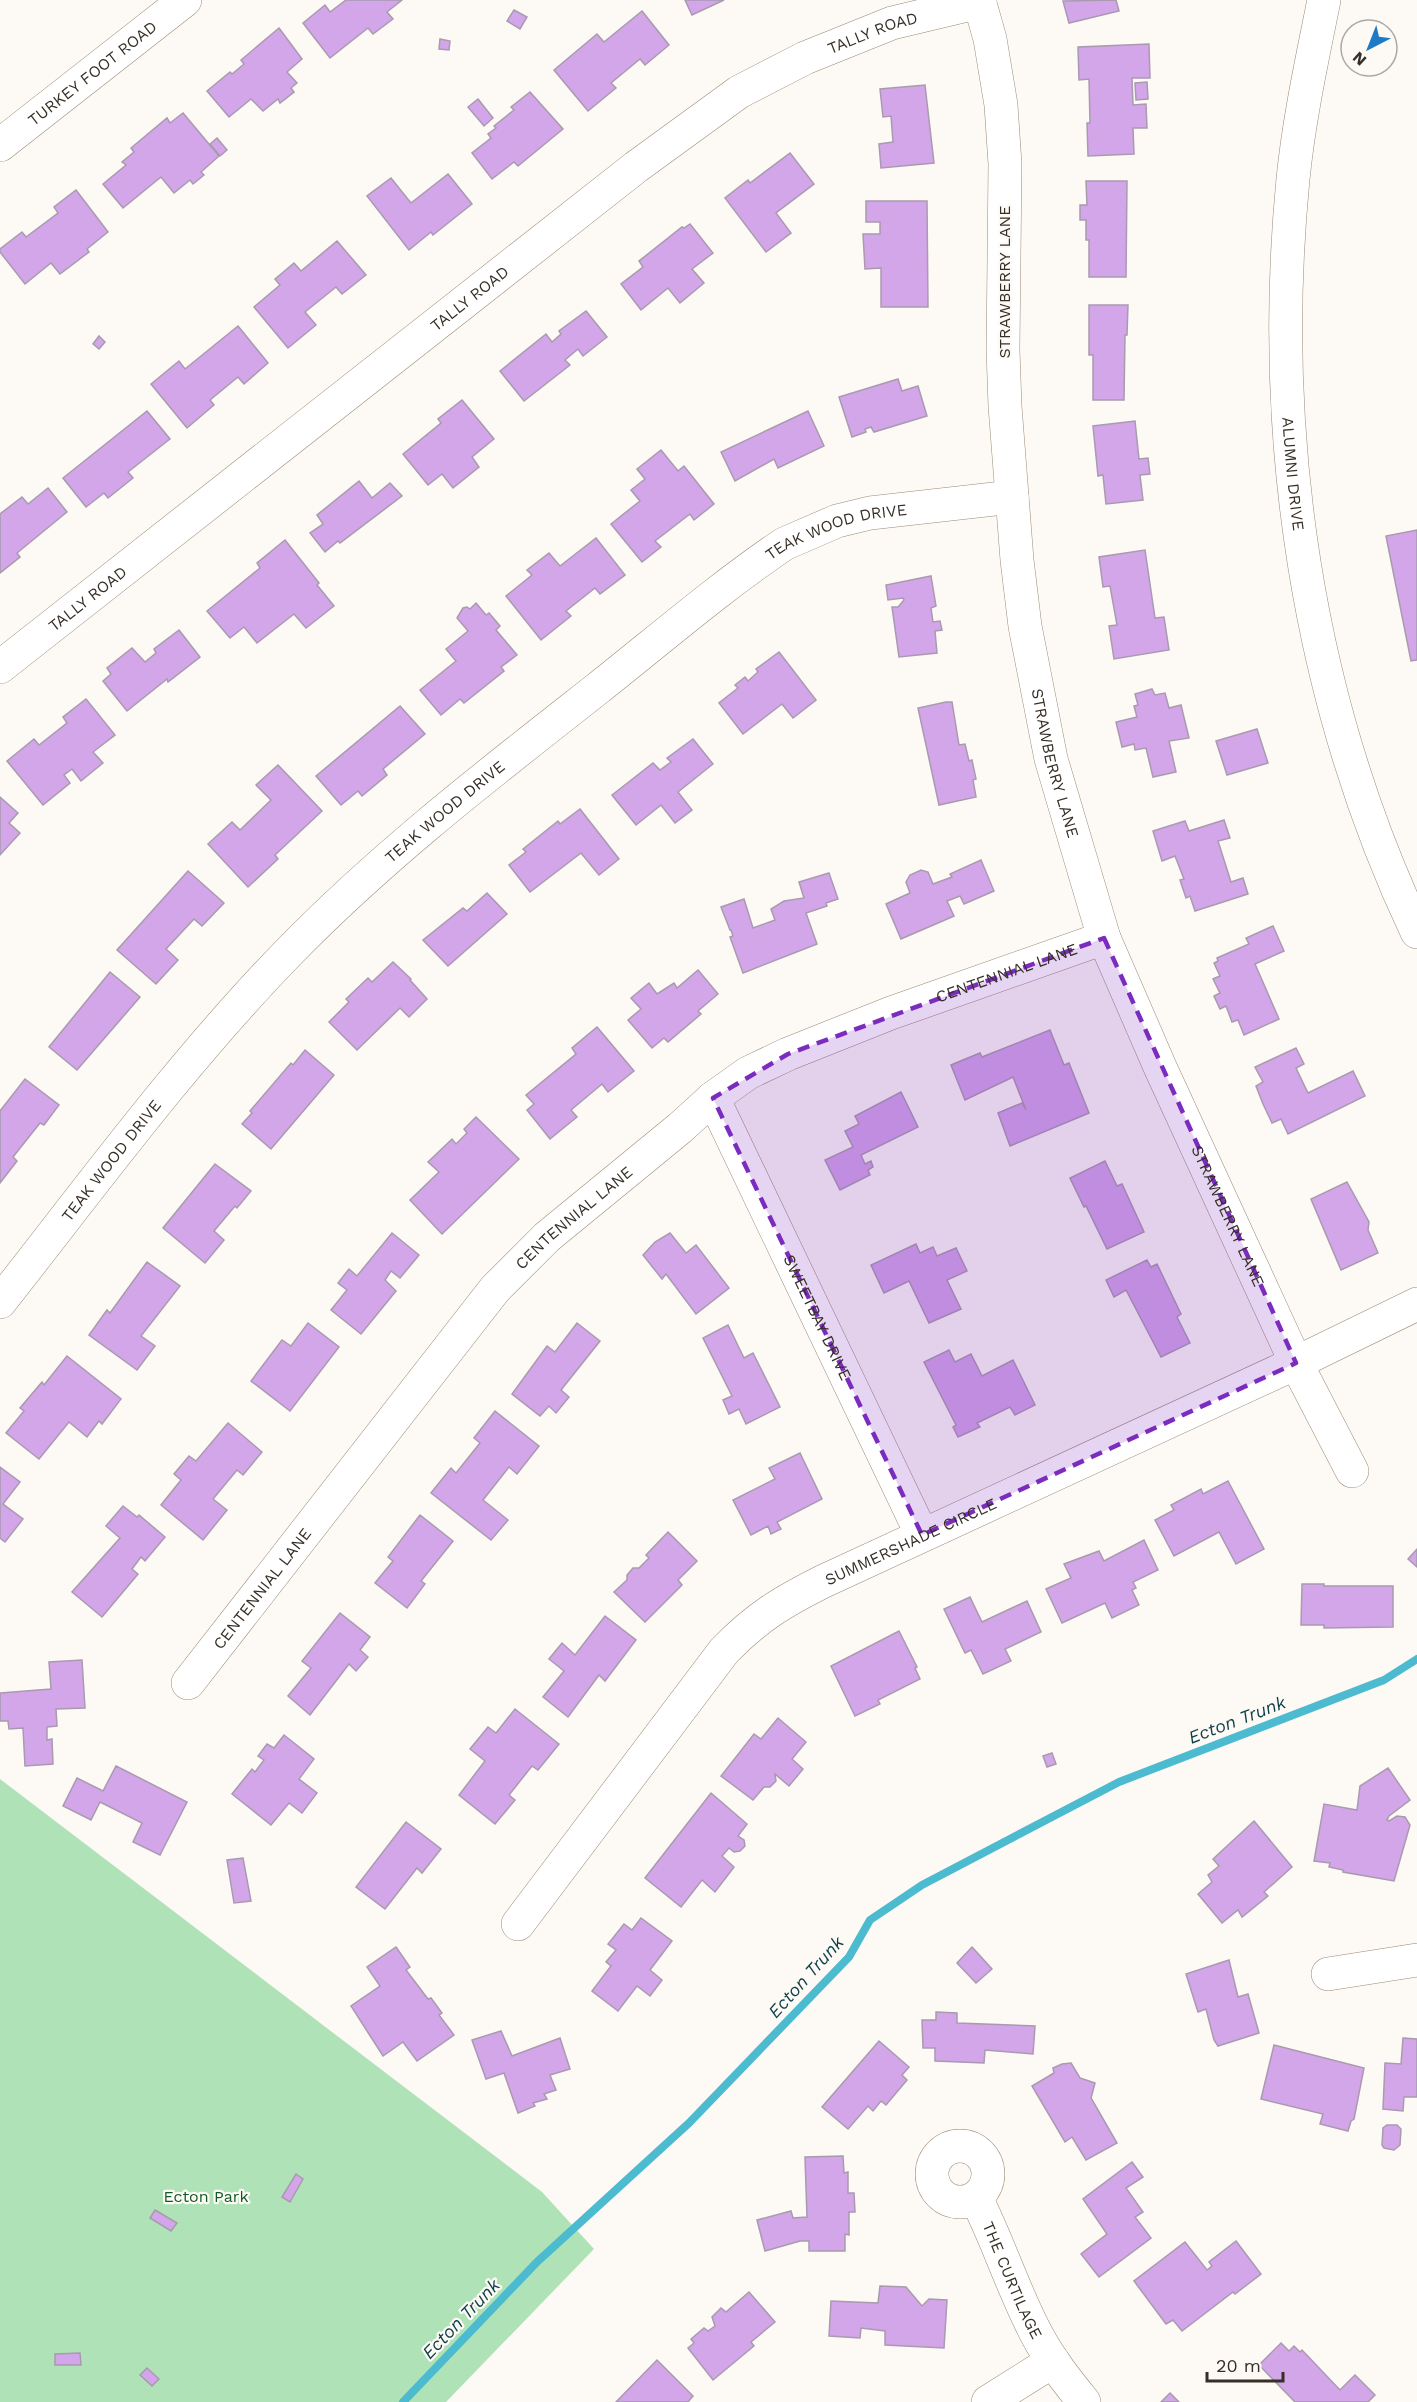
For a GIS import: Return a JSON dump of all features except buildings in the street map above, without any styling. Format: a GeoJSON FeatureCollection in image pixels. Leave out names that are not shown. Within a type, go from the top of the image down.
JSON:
{"type":"FeatureCollection","features":[{"type":"Feature","properties":{"kind":"street","name":"TURKEY FOOT ROAD"},"geometry":{"type":"LineString","coordinates":[[0,145],[184,0]]}},
{"type":"Feature","properties":{"kind":"street","name":"ALUMNI DRIVE"},"geometry":{"type":"LineString","coordinates":[[1324,0],[1303,102],[1293,178],[1287,252],[1286,377],[1299,535],[1316,625],[1341,730],[1373,827],[1417,932]]}},
{"type":"Feature","properties":{"kind":"street","name":"STRAWBERRY LANE"},"geometry":{"type":"LineString","coordinates":[[980,1],[990,39],[1001,105],[1005,164],[1003,350],[1012,498],[1025,626],[1051,759],[1104,938],[1160,1067],[1296,1363],[1352,1471]]}},
{"type":"Feature","properties":{"kind":"street","name":"TALLY ROAD"},"geometry":{"type":"LineString","coordinates":[[0,667],[636,167],[739,92],[805,58],[861,34],[892,23],[980,1]]}},
{"type":"Feature","properties":{"kind":"street","name":"TEAK WOOD DRIVE"},"geometry":{"type":"LineString","coordinates":[[0,1302],[168,1087],[213,1035],[288,953],[395,851],[468,790],[784,544],[837,521],[870,513],[1012,498]]}},
{"type":"Feature","properties":{"kind":"street","name":"CENTENNIAL LANE"},"geometry":{"type":"LineString","coordinates":[[188,1683],[495,1289],[548,1237],[713,1098],[748,1073],[788,1054],[891,1013],[1104,938]]}},
{"type":"Feature","properties":{"kind":"street","name":"SWEETBAY DRIVE"},"geometry":{"type":"LineString","coordinates":[[713,1098],[922,1535]]}},
{"type":"Feature","properties":{"kind":"street","name":"SUMMERSHADE CIRCLE"},"geometry":{"type":"LineString","coordinates":[[518,1924],[724,1651],[745,1629],[789,1598],[1296,1363],[1417,1304]]}},
{"type":"Feature","properties":{"kind":"street"},"geometry":{"type":"LineString","coordinates":[[1328,1974],[1417,1960]]}},
{"type":"Feature","properties":{"kind":"street","name":"THE CURTILAGE"},"geometry":{"type":"LineString","coordinates":[[976,2198],[993,2230],[1038,2336],[1053,2361],[1084,2402]]}},
{"type":"Feature","properties":{"kind":"street"},"geometry":{"type":"LineString","coordinates":[[988,2402],[1053,2361]]}},
{"type":"Feature","properties":{"kind":"highlighted area"},"geometry":{"type":"Polygon","coordinates":[[[1104,938],[1296,1363],[922,1535],[713,1098],[788,1054],[1104,938]]]}},
{"type":"Feature","properties":{"kind":"green space","name":"Ecton Park"},"geometry":{"type":"Polygon","coordinates":[[[0,1779],[542,2192],[594,2249],[446,2402],[0,2402],[0,1779]]]}},
{"type":"Feature","properties":{"kind":"waterway","name":"Ecton Trunk"},"geometry":{"type":"LineString","coordinates":[[403,2402],[537,2262],[689,2123],[849,1957],[870,1920],[922,1885],[1119,1782],[1384,1680],[1417,1659]]}}]}
